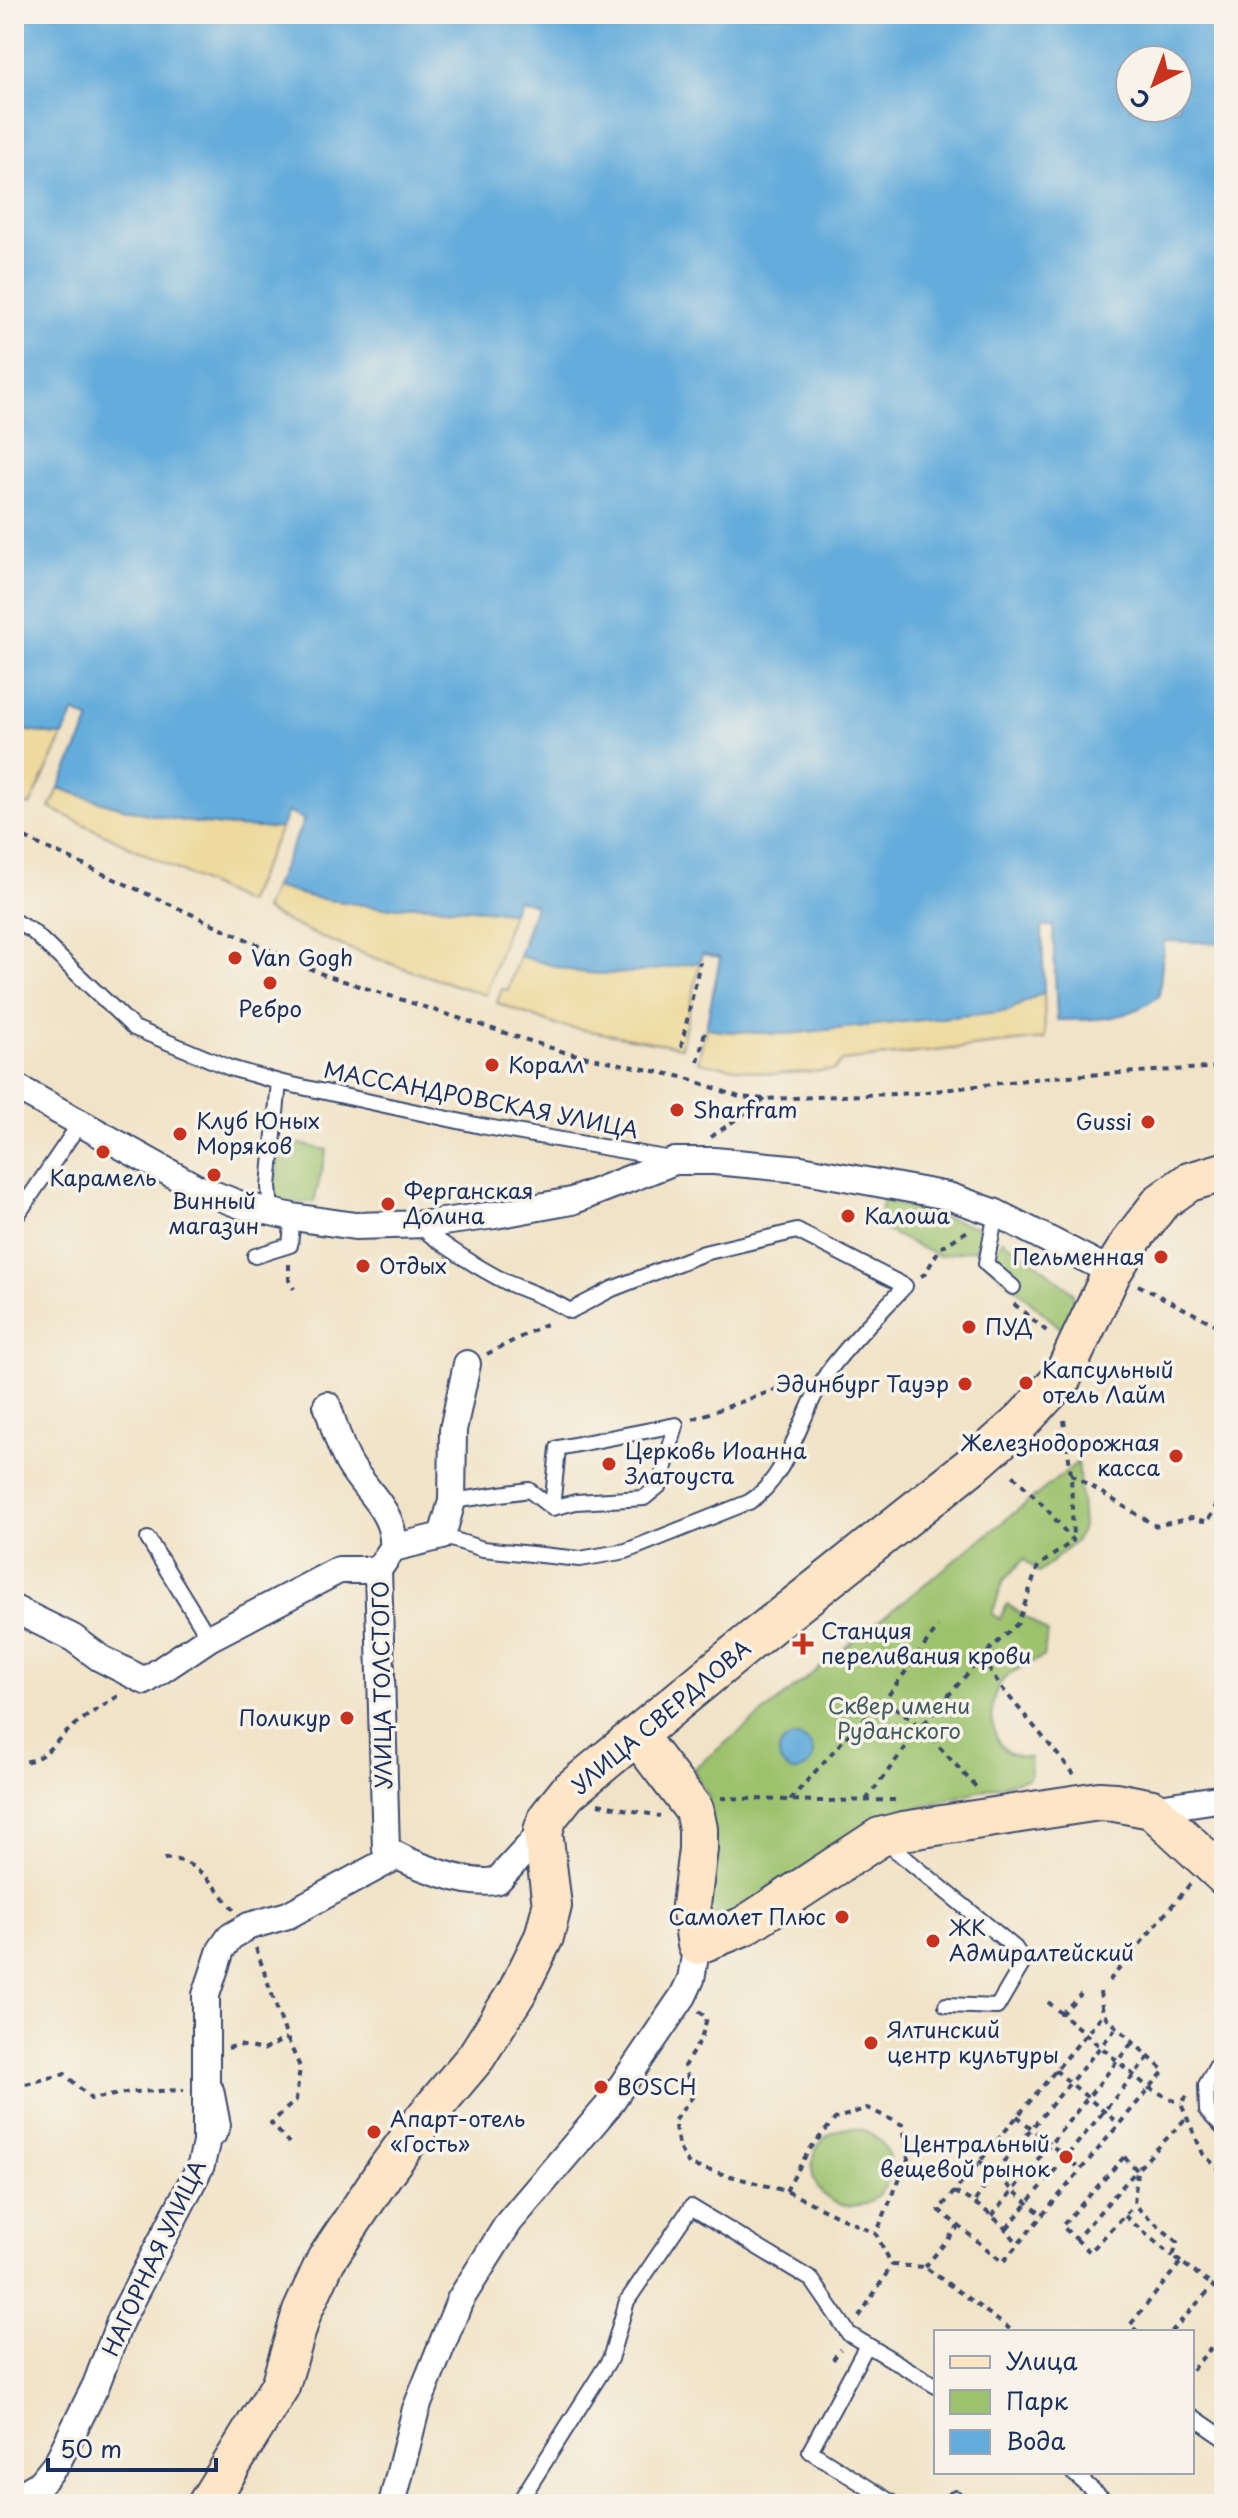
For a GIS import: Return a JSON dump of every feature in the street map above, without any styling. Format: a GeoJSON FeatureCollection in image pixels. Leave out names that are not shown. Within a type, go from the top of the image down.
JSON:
{"type":"FeatureCollection","features":[{"type":"Feature","properties":{"kind":"main road","name":"УЛИЦА СВЕРДЛОВА"},"geometry":{"type":"LineString","coordinates":[[543,1831],[548,1817],[568,1792],[1020,1423],[1062,1378],[1120,1276],[1134,1237],[1161,1202],[1189,1182],[1224,1172]]}},
{"type":"Feature","properties":{"kind":"main road"},"geometry":{"type":"LineString","coordinates":[[638,1737],[694,1810],[698,1849],[691,1905],[697,1945],[744,1926],[880,1837],[1099,1801],[1152,1809],[1208,1879]]}},
{"type":"Feature","properties":{"kind":"main road"},"geometry":{"type":"LineString","coordinates":[[207,2504],[280,2386],[302,2312],[326,2260],[423,2120],[476,2057],[517,1992],[544,1937],[552,1906],[543,1831]]}},
{"type":"Feature","properties":{"kind":"street"},"geometry":{"type":"LineString","coordinates":[[14,1086],[197,1188],[241,1205],[282,1215],[355,1226],[428,1224],[572,1201],[675,1161],[714,1161],[801,1169],[948,1196],[985,1220],[1120,1276]]}},
{"type":"Feature","properties":{"kind":"street"},"geometry":{"type":"LineString","coordinates":[[442,1536],[452,1501],[453,1430],[467,1364]]}},
{"type":"Feature","properties":{"kind":"street"},"geometry":{"type":"LineString","coordinates":[[327,1405],[349,1465],[376,1497],[394,1534],[393,1548]]}},
{"type":"Feature","properties":{"kind":"street","name":"УЛИЦА ТОЛСТОГО"},"geometry":{"type":"LineString","coordinates":[[397,1856],[386,1849],[378,1570],[393,1548],[442,1536]]}},
{"type":"Feature","properties":{"kind":"street"},"geometry":{"type":"LineString","coordinates":[[14,1609],[73,1638],[100,1658],[145,1681],[209,1638],[339,1570],[378,1570]]}},
{"type":"Feature","properties":{"kind":"street"},"geometry":{"type":"LineString","coordinates":[[1152,1809],[1224,1798]]}},
{"type":"Feature","properties":{"kind":"street"},"geometry":{"type":"LineString","coordinates":[[397,1856],[487,1884],[498,1880],[543,1831]]}},
{"type":"Feature","properties":{"kind":"street","name":"НАГОРНАЯ УЛИЦА"},"geometry":{"type":"LineString","coordinates":[[14,2499],[41,2483],[57,2463],[96,2385],[121,2319],[201,2165],[211,2089],[206,2052],[206,1995],[221,1950],[230,1937],[249,1926],[288,1915],[397,1856]]}},
{"type":"Feature","properties":{"kind":"street"},"geometry":{"type":"LineString","coordinates":[[392,2504],[416,2409],[460,2300],[509,2222],[608,2106],[683,1996],[691,1979],[697,1945]]}},
{"type":"Feature","properties":{"kind":"lane","name":"МАССАНДРОВСКАЯ УЛИЦА"},"geometry":{"type":"LineString","coordinates":[[14,921],[32,931],[134,1028],[230,1068],[279,1082],[481,1126],[675,1161]]}},
{"type":"Feature","properties":{"kind":"lane"},"geometry":{"type":"LineString","coordinates":[[255,1256],[290,1245],[282,1215],[269,1186],[279,1082]]}},
{"type":"Feature","properties":{"kind":"lane"},"geometry":{"type":"LineString","coordinates":[[14,1220],[80,1123]]}},
{"type":"Feature","properties":{"kind":"lane"},"geometry":{"type":"LineString","coordinates":[[985,1220],[986,1264],[1013,1287]]}},
{"type":"Feature","properties":{"kind":"lane"},"geometry":{"type":"LineString","coordinates":[[428,1224],[429,1234],[459,1256],[570,1311],[612,1289],[704,1253],[797,1231],[905,1286],[829,1370],[782,1464],[763,1494],[749,1502],[626,1551],[580,1559],[483,1549],[442,1536]]}},
{"type":"Feature","properties":{"kind":"lane"},"geometry":{"type":"LineString","coordinates":[[676,1425],[660,1485],[644,1498],[576,1502],[552,1508],[558,1448],[676,1425]]}},
{"type":"Feature","properties":{"kind":"lane"},"geometry":{"type":"LineString","coordinates":[[452,1501],[529,1490],[552,1508]]}},
{"type":"Feature","properties":{"kind":"lane"},"geometry":{"type":"LineString","coordinates":[[148,1539],[209,1638]]}},
{"type":"Feature","properties":{"kind":"lane"},"geometry":{"type":"LineString","coordinates":[[880,1837],[1015,1948],[1024,1961],[997,2007],[946,2005]]}},
{"type":"Feature","properties":{"kind":"lane"},"geometry":{"type":"LineString","coordinates":[[1224,2053],[1206,2085],[1207,2111],[1224,2129]]}},
{"type":"Feature","properties":{"kind":"lane"},"geometry":{"type":"LineString","coordinates":[[518,2504],[610,2359],[627,2301],[691,2207],[812,2280],[849,2334],[934,2385]]}},
{"type":"Feature","properties":{"kind":"lane"},"geometry":{"type":"LineString","coordinates":[[867,2345],[810,2451],[894,2504]]}},
{"type":"Feature","properties":{"kind":"lane"},"geometry":{"type":"LineString","coordinates":[[1194,2417],[1224,2438]]}},
{"type":"Feature","properties":{"kind":"lane"},"geometry":{"type":"LineString","coordinates":[[1074,2474],[1109,2504]]}},
{"type":"Feature","properties":{"kind":"path"},"geometry":{"type":"LineString","coordinates":[[14,833],[322,974],[564,1052],[687,1078],[739,1097],[765,1099],[918,1093],[1051,1077],[1224,1067]]}},
{"type":"Feature","properties":{"kind":"path"},"geometry":{"type":"LineString","coordinates":[[681,1047],[700,962]]}},
{"type":"Feature","properties":{"kind":"path"},"geometry":{"type":"LineString","coordinates":[[698,1062],[706,1027]]}},
{"type":"Feature","properties":{"kind":"path"},"geometry":{"type":"LineString","coordinates":[[702,1141],[765,1099]]}},
{"type":"Feature","properties":{"kind":"path"},"geometry":{"type":"LineString","coordinates":[[905,1286],[925,1274],[940,1248],[985,1220]]}},
{"type":"Feature","properties":{"kind":"path"},"geometry":{"type":"LineString","coordinates":[[1120,1276],[1224,1329]]}},
{"type":"Feature","properties":{"kind":"path"},"geometry":{"type":"LineString","coordinates":[[289,1280],[294,1289]]}},
{"type":"Feature","properties":{"kind":"path"},"geometry":{"type":"LineString","coordinates":[[467,1364],[570,1311]]}},
{"type":"Feature","properties":{"kind":"path"},"geometry":{"type":"LineString","coordinates":[[676,1425],[794,1383],[820,1365],[829,1370]]}},
{"type":"Feature","properties":{"kind":"path"},"geometry":{"type":"LineString","coordinates":[[1063,1413],[1071,1474],[1073,1541]]}},
{"type":"Feature","properties":{"kind":"path"},"geometry":{"type":"LineString","coordinates":[[1005,1467],[1046,1508],[1073,1541]]}},
{"type":"Feature","properties":{"kind":"path"},"geometry":{"type":"LineString","coordinates":[[1071,1474],[1156,1526],[1191,1518],[1208,1522],[1224,1489]]}},
{"type":"Feature","properties":{"kind":"path"},"geometry":{"type":"LineString","coordinates":[[866,1800],[921,1727],[982,1657],[1018,1623],[1038,1566],[1073,1541]]}},
{"type":"Feature","properties":{"kind":"path"},"geometry":{"type":"LineString","coordinates":[[790,1800],[847,1736],[885,1700],[938,1627]]}},
{"type":"Feature","properties":{"kind":"path"},"geometry":{"type":"LineString","coordinates":[[982,1657],[1001,1687],[1099,1801]]}},
{"type":"Feature","properties":{"kind":"path"},"geometry":{"type":"LineString","coordinates":[[14,1762],[27,1763],[53,1749],[66,1733],[101,1706],[145,1681]]}},
{"type":"Feature","properties":{"kind":"path"},"geometry":{"type":"LineString","coordinates":[[885,1700],[921,1727],[983,1794]]}},
{"type":"Feature","properties":{"kind":"path"},"geometry":{"type":"LineString","coordinates":[[594,1803],[678,1819],[694,1810]]}},
{"type":"Feature","properties":{"kind":"path"},"geometry":{"type":"LineString","coordinates":[[164,1859],[174,1858],[203,1873],[249,1926],[300,2067],[296,2100],[271,2123],[289,2143]]}},
{"type":"Feature","properties":{"kind":"path"},"geometry":{"type":"LineString","coordinates":[[1109,1981],[1208,1879]]}},
{"type":"Feature","properties":{"kind":"path"},"geometry":{"type":"LineString","coordinates":[[1100,1992],[1103,2014],[1164,2071],[1003,2262],[939,2210],[1103,2014]]}},
{"type":"Feature","properties":{"kind":"path"},"geometry":{"type":"LineString","coordinates":[[1061,2014],[1081,1994]]}},
{"type":"Feature","properties":{"kind":"path"},"geometry":{"type":"LineString","coordinates":[[683,1996],[707,2018],[701,2039],[684,2066],[693,2096],[674,2121],[679,2148],[689,2165],[786,2191],[876,2234],[892,2265]]}},
{"type":"Feature","properties":{"kind":"path"},"geometry":{"type":"LineString","coordinates":[[1048,2002],[1149,2088],[1181,2104]]}},
{"type":"Feature","properties":{"kind":"path"},"geometry":{"type":"LineString","coordinates":[[975,2201],[993,2174],[1118,2026]]}},
{"type":"Feature","properties":{"kind":"path"},"geometry":{"type":"LineString","coordinates":[[206,2052],[239,2045],[263,2050],[287,2038]]}},
{"type":"Feature","properties":{"kind":"path"},"geometry":{"type":"LineString","coordinates":[[992,2216],[1132,2043]]}},
{"type":"Feature","properties":{"kind":"path"},"geometry":{"type":"LineString","coordinates":[[1007,2228],[1148,2058]]}},
{"type":"Feature","properties":{"kind":"path"},"geometry":{"type":"LineString","coordinates":[[1055,2070],[1119,2124]]}},
{"type":"Feature","properties":{"kind":"path"},"geometry":{"type":"LineString","coordinates":[[14,2087],[65,2074],[91,2099],[131,2092],[211,2089]]}},
{"type":"Feature","properties":{"kind":"path"},"geometry":{"type":"LineString","coordinates":[[786,2191],[809,2150],[835,2119],[867,2108],[903,2125],[908,2159],[876,2234]]}},
{"type":"Feature","properties":{"kind":"path"},"geometry":{"type":"LineString","coordinates":[[1017,2116],[1081,2170]]}},
{"type":"Feature","properties":{"kind":"path"},"geometry":{"type":"LineString","coordinates":[[1076,2239],[1187,2117]]}},
{"type":"Feature","properties":{"kind":"path"},"geometry":{"type":"LineString","coordinates":[[1124,2157],[1137,2170],[1134,2205],[1090,2252],[1062,2226],[1124,2157]]}},
{"type":"Feature","properties":{"kind":"path"},"geometry":{"type":"LineString","coordinates":[[979,2161],[1043,2216]]}},
{"type":"Feature","properties":{"kind":"path"},"geometry":{"type":"LineString","coordinates":[[954,2192],[975,2201],[1007,2228],[1018,2244]]}},
{"type":"Feature","properties":{"kind":"path"},"geometry":{"type":"LineString","coordinates":[[1134,2205],[1177,2242],[1173,2257]]}},
{"type":"Feature","properties":{"kind":"path"},"geometry":{"type":"LineString","coordinates":[[1125,2216],[1173,2257],[1224,2294]]}},
{"type":"Feature","properties":{"kind":"path"},"geometry":{"type":"LineString","coordinates":[[925,2267],[958,2227]]}},
{"type":"Feature","properties":{"kind":"path"},"geometry":{"type":"LineString","coordinates":[[1134,2330],[1130,2325],[1181,2262]]}},
{"type":"Feature","properties":{"kind":"path"},"geometry":{"type":"LineString","coordinates":[[892,2265],[925,2267],[1011,2330]]}},
{"type":"Feature","properties":{"kind":"path"},"geometry":{"type":"LineString","coordinates":[[833,2360],[892,2265]]}},
{"type":"Feature","properties":{"kind":"path"},"geometry":{"type":"LineString","coordinates":[[1173,2330],[1214,2285]]}},
{"type":"Feature","properties":{"kind":"path"},"geometry":{"type":"LineString","coordinates":[[1194,2368],[1224,2333]]}},
{"type":"Feature","properties":{"kind":"green space"},"geometry":{"type":"Polygon","coordinates":[[[281,1140],[327,1150],[314,1202],[273,1204],[281,1140]]]}},
{"type":"Feature","properties":{"kind":"green space"},"geometry":{"type":"Polygon","coordinates":[[[883,1200],[984,1229],[976,1249],[938,1256],[884,1230],[879,1219],[883,1200]]]}},
{"type":"Feature","properties":{"kind":"green space"},"geometry":{"type":"Polygon","coordinates":[[[1003,1240],[1072,1292],[1078,1311],[1066,1333],[987,1263],[1003,1240]]]}},
{"type":"Feature","properties":{"kind":"green space","name":"Сквер имени Руданского"},"geometry":{"type":"Polygon","coordinates":[[[1078,1462],[1083,1525],[1076,1541],[1039,1573],[1024,1559],[1004,1580],[992,1614],[1000,1619],[1007,1604],[1048,1633],[1043,1657],[1004,1679],[993,1705],[993,1726],[1000,1744],[1011,1754],[1031,1758],[1029,1778],[923,1806],[708,1938],[709,1797],[693,1769],[1078,1462]]]}},
{"type":"Feature","properties":{"kind":"green space"},"geometry":{"type":"Polygon","coordinates":[[[851,2128],[866,2131],[878,2140],[887,2152],[890,2167],[887,2182],[878,2194],[866,2203],[851,2206],[836,2203],[824,2194],[815,2182],[812,2167],[815,2152],[824,2140],[836,2131],[851,2128]]]}},
{"type":"Feature","properties":{"kind":"sand"},"geometry":{"type":"Polygon","coordinates":[[[14,729],[63,736],[30,806],[14,799],[14,729]]]}},
{"type":"Feature","properties":{"kind":"sand"},"geometry":{"type":"Polygon","coordinates":[[[59,788],[168,818],[224,826],[281,828],[246,903],[50,808],[59,788]]]}},
{"type":"Feature","properties":{"kind":"sand"},"geometry":{"type":"Polygon","coordinates":[[[274,887],[315,898],[385,908],[418,905],[512,912],[486,995],[345,947],[264,910],[274,887]]]}},
{"type":"Feature","properties":{"kind":"sand"},"geometry":{"type":"Polygon","coordinates":[[[519,956],[580,972],[614,974],[700,962],[681,1047],[556,1025],[497,1003],[502,989],[508,990],[519,956]]]}},
{"type":"Feature","properties":{"kind":"sand"},"geometry":{"type":"Polygon","coordinates":[[[1044,992],[1045,1039],[842,1061],[834,1070],[773,1074],[698,1062],[706,1027],[721,1031],[787,1034],[903,1022],[1008,1011],[1044,992]]]}},
{"type":"Feature","properties":{"kind":"water"},"geometry":{"type":"Polygon","coordinates":[[[14,14],[1224,14],[1224,943],[1164,941],[1159,996],[1147,1004],[1123,1015],[1057,1020],[1053,926],[1042,927],[1044,992],[1008,1011],[787,1034],[720,1031],[706,1027],[720,958],[702,954],[700,962],[640,972],[580,972],[519,956],[535,905],[517,899],[512,912],[418,905],[385,908],[315,898],[274,887],[304,820],[288,812],[281,828],[196,823],[140,812],[59,788],[90,720],[74,712],[63,736],[14,729],[14,14]]]}},
{"type":"Feature","properties":{"kind":"water"},"geometry":{"type":"Polygon","coordinates":[[[796,1737],[808,1742],[813,1754],[808,1766],[796,1771],[784,1766],[779,1754],[784,1742],[796,1737]]]}},
{"type":"Feature","properties":{"kind":"place","name":"Van Gogh"},"geometry":{"type":"Point","coordinates":[235,958]}},
{"type":"Feature","properties":{"kind":"place","name":"Ребро"},"geometry":{"type":"Point","coordinates":[270,983]}},
{"type":"Feature","properties":{"kind":"place","name":"Коралл"},"geometry":{"type":"Point","coordinates":[492,1065]}},
{"type":"Feature","properties":{"kind":"place","name":"Sharfram"},"geometry":{"type":"Point","coordinates":[677,1110]}},
{"type":"Feature","properties":{"kind":"place","name":"Gussi"},"geometry":{"type":"Point","coordinates":[1148,1122]}},
{"type":"Feature","properties":{"kind":"place","name":"Клуб Юных Моряков"},"geometry":{"type":"Point","coordinates":[180,1134]}},
{"type":"Feature","properties":{"kind":"place","name":"Карамель"},"geometry":{"type":"Point","coordinates":[103,1152]}},
{"type":"Feature","properties":{"kind":"place","name":"Винный магазин"},"geometry":{"type":"Point","coordinates":[214,1175]}},
{"type":"Feature","properties":{"kind":"place","name":"Ферганская Долина"},"geometry":{"type":"Point","coordinates":[388,1204]}},
{"type":"Feature","properties":{"kind":"place","name":"Калоша"},"geometry":{"type":"Point","coordinates":[848,1216]}},
{"type":"Feature","properties":{"kind":"place","name":"Пельменная"},"geometry":{"type":"Point","coordinates":[1161,1257]}},
{"type":"Feature","properties":{"kind":"place","name":"Отдых"},"geometry":{"type":"Point","coordinates":[363,1266]}},
{"type":"Feature","properties":{"kind":"place","name":"ПУД"},"geometry":{"type":"Point","coordinates":[969,1327]}},
{"type":"Feature","properties":{"kind":"place","name":"Капсульный отель Лайм"},"geometry":{"type":"Point","coordinates":[1026,1383]}},
{"type":"Feature","properties":{"kind":"place","name":"Эдинбург Тауэр"},"geometry":{"type":"Point","coordinates":[965,1384]}},
{"type":"Feature","properties":{"kind":"place","name":"Железнодорожная касса"},"geometry":{"type":"Point","coordinates":[1176,1456]}},
{"type":"Feature","properties":{"kind":"place","name":"Церковь Иоанна Златоуста"},"geometry":{"type":"Point","coordinates":[609,1464]}},
{"type":"Feature","properties":{"kind":"place","name":"Станция переливания крови"},"geometry":{"type":"Point","coordinates":[803,1644]}},
{"type":"Feature","properties":{"kind":"place","name":"Поликур"},"geometry":{"type":"Point","coordinates":[347,1718]}},
{"type":"Feature","properties":{"kind":"place","name":"Самолет Плюс"},"geometry":{"type":"Point","coordinates":[842,1917]}},
{"type":"Feature","properties":{"kind":"place","name":"ЖК Адмиралтейский"},"geometry":{"type":"Point","coordinates":[933,1941]}},
{"type":"Feature","properties":{"kind":"place","name":"Ялтинский центр культуры"},"geometry":{"type":"Point","coordinates":[871,2043]}},
{"type":"Feature","properties":{"kind":"place","name":"BOSCH"},"geometry":{"type":"Point","coordinates":[601,2087]}},
{"type":"Feature","properties":{"kind":"place","name":"Апарт-отель «Гость»"},"geometry":{"type":"Point","coordinates":[374,2132]}},
{"type":"Feature","properties":{"kind":"place","name":"Центральный вещевой рынок"},"geometry":{"type":"Point","coordinates":[1066,2157]}}]}
